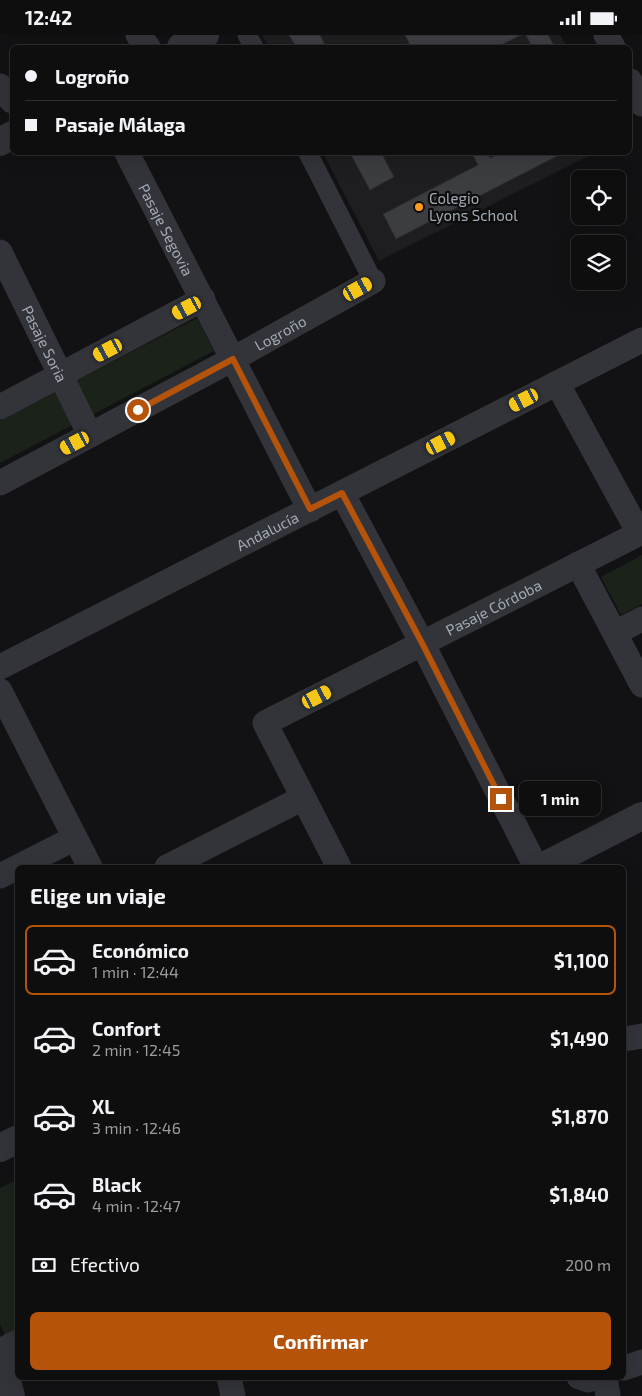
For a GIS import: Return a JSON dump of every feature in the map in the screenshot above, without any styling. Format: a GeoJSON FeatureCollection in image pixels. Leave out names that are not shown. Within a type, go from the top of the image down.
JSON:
{"type":"FeatureCollection","features":[{"type":"Feature","properties":{"kind":"street"},"geometry":{"type":"LineString","coordinates":[[138,35],[146,45]]}},
{"type":"Feature","properties":{"kind":"street"},"geometry":{"type":"LineString","coordinates":[[185,45],[205,35]]}},
{"type":"Feature","properties":{"kind":"street"},"geometry":{"type":"LineString","coordinates":[[632,85],[642,104]]}},
{"type":"Feature","properties":{"kind":"street"},"geometry":{"type":"LineString","coordinates":[[0,86],[10,98]]}},
{"type":"Feature","properties":{"kind":"street","name":"Pasaje Segovia"},"geometry":{"type":"LineString","coordinates":[[128,155],[310,509]]}},
{"type":"Feature","properties":{"kind":"street"},"geometry":{"type":"LineString","coordinates":[[309,155],[373,281]]}},
{"type":"Feature","properties":{"kind":"street","name":"Pasaje Soria"},"geometry":{"type":"LineString","coordinates":[[0,252],[90,435]]}},
{"type":"Feature","properties":{"kind":"street","name":"Logroño"},"geometry":{"type":"LineString","coordinates":[[0,483],[233,359],[373,281]]}},
{"type":"Feature","properties":{"kind":"street"},"geometry":{"type":"LineString","coordinates":[[0,407],[203,299]]}},
{"type":"Feature","properties":{"kind":"street","name":"Andalucía"},"geometry":{"type":"LineString","coordinates":[[0,667],[642,340]]}},
{"type":"Feature","properties":{"kind":"street"},"geometry":{"type":"LineString","coordinates":[[557,383],[640,533]]}},
{"type":"Feature","properties":{"kind":"street"},"geometry":{"type":"LineString","coordinates":[[342,493],[422,643],[535,865]]}},
{"type":"Feature","properties":{"kind":"street","name":"Pasaje Córdoba"},"geometry":{"type":"LineString","coordinates":[[303,798],[265,723],[640,533]]}},
{"type":"Feature","properties":{"kind":"street"},"geometry":{"type":"LineString","coordinates":[[578,564],[642,685]]}},
{"type":"Feature","properties":{"kind":"street"},"geometry":{"type":"LineString","coordinates":[[615,633],[642,619]]}},
{"type":"Feature","properties":{"kind":"street"},"geometry":{"type":"LineString","coordinates":[[0,691],[89,865]]}},
{"type":"Feature","properties":{"kind":"street"},"geometry":{"type":"LineString","coordinates":[[171,865],[303,798],[338,865]]}},
{"type":"Feature","properties":{"kind":"street"},"geometry":{"type":"LineString","coordinates":[[546,865],[642,818]]}},
{"type":"Feature","properties":{"kind":"street"},"geometry":{"type":"LineString","coordinates":[[27,865],[75,838]]}},
{"type":"Feature","properties":{"kind":"street"},"geometry":{"type":"LineString","coordinates":[[0,876],[15,870]]}},
{"type":"Feature","properties":{"kind":"street"},"geometry":{"type":"LineString","coordinates":[[626,1039],[642,1036]]}},
{"type":"Feature","properties":{"kind":"street"},"geometry":{"type":"LineString","coordinates":[[0,1148],[15,1140]]}},
{"type":"Feature","properties":{"kind":"street"},"geometry":{"type":"LineString","coordinates":[[11,1396],[0,1353],[15,1344]]}},
{"type":"Feature","properties":{"kind":"street"},"geometry":{"type":"LineString","coordinates":[[626,1368],[642,1362]]}},
{"type":"Feature","properties":{"kind":"street"},"geometry":{"type":"LineString","coordinates":[[229,1380],[233,1396]]}},
{"type":"Feature","properties":{"kind":"street"},"geometry":{"type":"LineString","coordinates":[[605,1380],[608,1396]]}},
{"type":"Feature","properties":{"kind":"shaded area"},"geometry":{"type":"Polygon","coordinates":[[[262,35],[560,35],[566,45],[268,45],[262,35]]]}},
{"type":"Feature","properties":{"kind":"shaded area","name":"Colegio Lyons School"},"geometry":{"type":"Polygon","coordinates":[[[324,155],[591,155],[379,261],[324,155]]]}},
{"type":"Feature","properties":{"kind":"shaded area"},"geometry":{"type":"Polygon","coordinates":[[[197,318],[214,351],[0,463],[0,420],[197,318]]]}},
{"type":"Feature","properties":{"kind":"shaded area"},"geometry":{"type":"Polygon","coordinates":[[[642,555],[642,604],[621,615],[601,577],[642,555]]]}},
{"type":"Feature","properties":{"kind":"shaded area"},"geometry":{"type":"Polygon","coordinates":[[[15,1180],[14,1357],[0,1324],[0,1188],[15,1180]]]}},
{"type":"Feature","properties":{"kind":"building"},"geometry":{"type":"Polygon","coordinates":[[[289,35],[320,35],[325,45],[295,45],[289,35]]]}},
{"type":"Feature","properties":{"kind":"building"},"geometry":{"type":"Polygon","coordinates":[[[405,35],[521,35],[501,45],[410,45],[405,35]]]}},
{"type":"Feature","properties":{"kind":"building"},"geometry":{"type":"Polygon","coordinates":[[[526,35],[548,35],[554,45],[531,45],[526,35]]]}},
{"type":"Feature","properties":{"kind":"building"},"geometry":{"type":"Polygon","coordinates":[[[351,155],[385,155],[383,156],[394,177],[370,190],[351,155]]]}},
{"type":"Feature","properties":{"kind":"building"},"geometry":{"type":"Polygon","coordinates":[[[473,155],[488,155],[490,158],[497,155],[559,155],[396,239],[383,214],[478,165],[473,155]]]}},
{"type":"Feature","properties":{"kind":"place","name":"Colegio Lyons School"},"geometry":{"type":"Point","coordinates":[419,207]}},
{"type":"Feature","properties":{"kind":"route"},"geometry":{"type":"LineString","coordinates":[[138,410],[233,359],[310,509],[342,493],[422,643],[501,799]]}}]}
